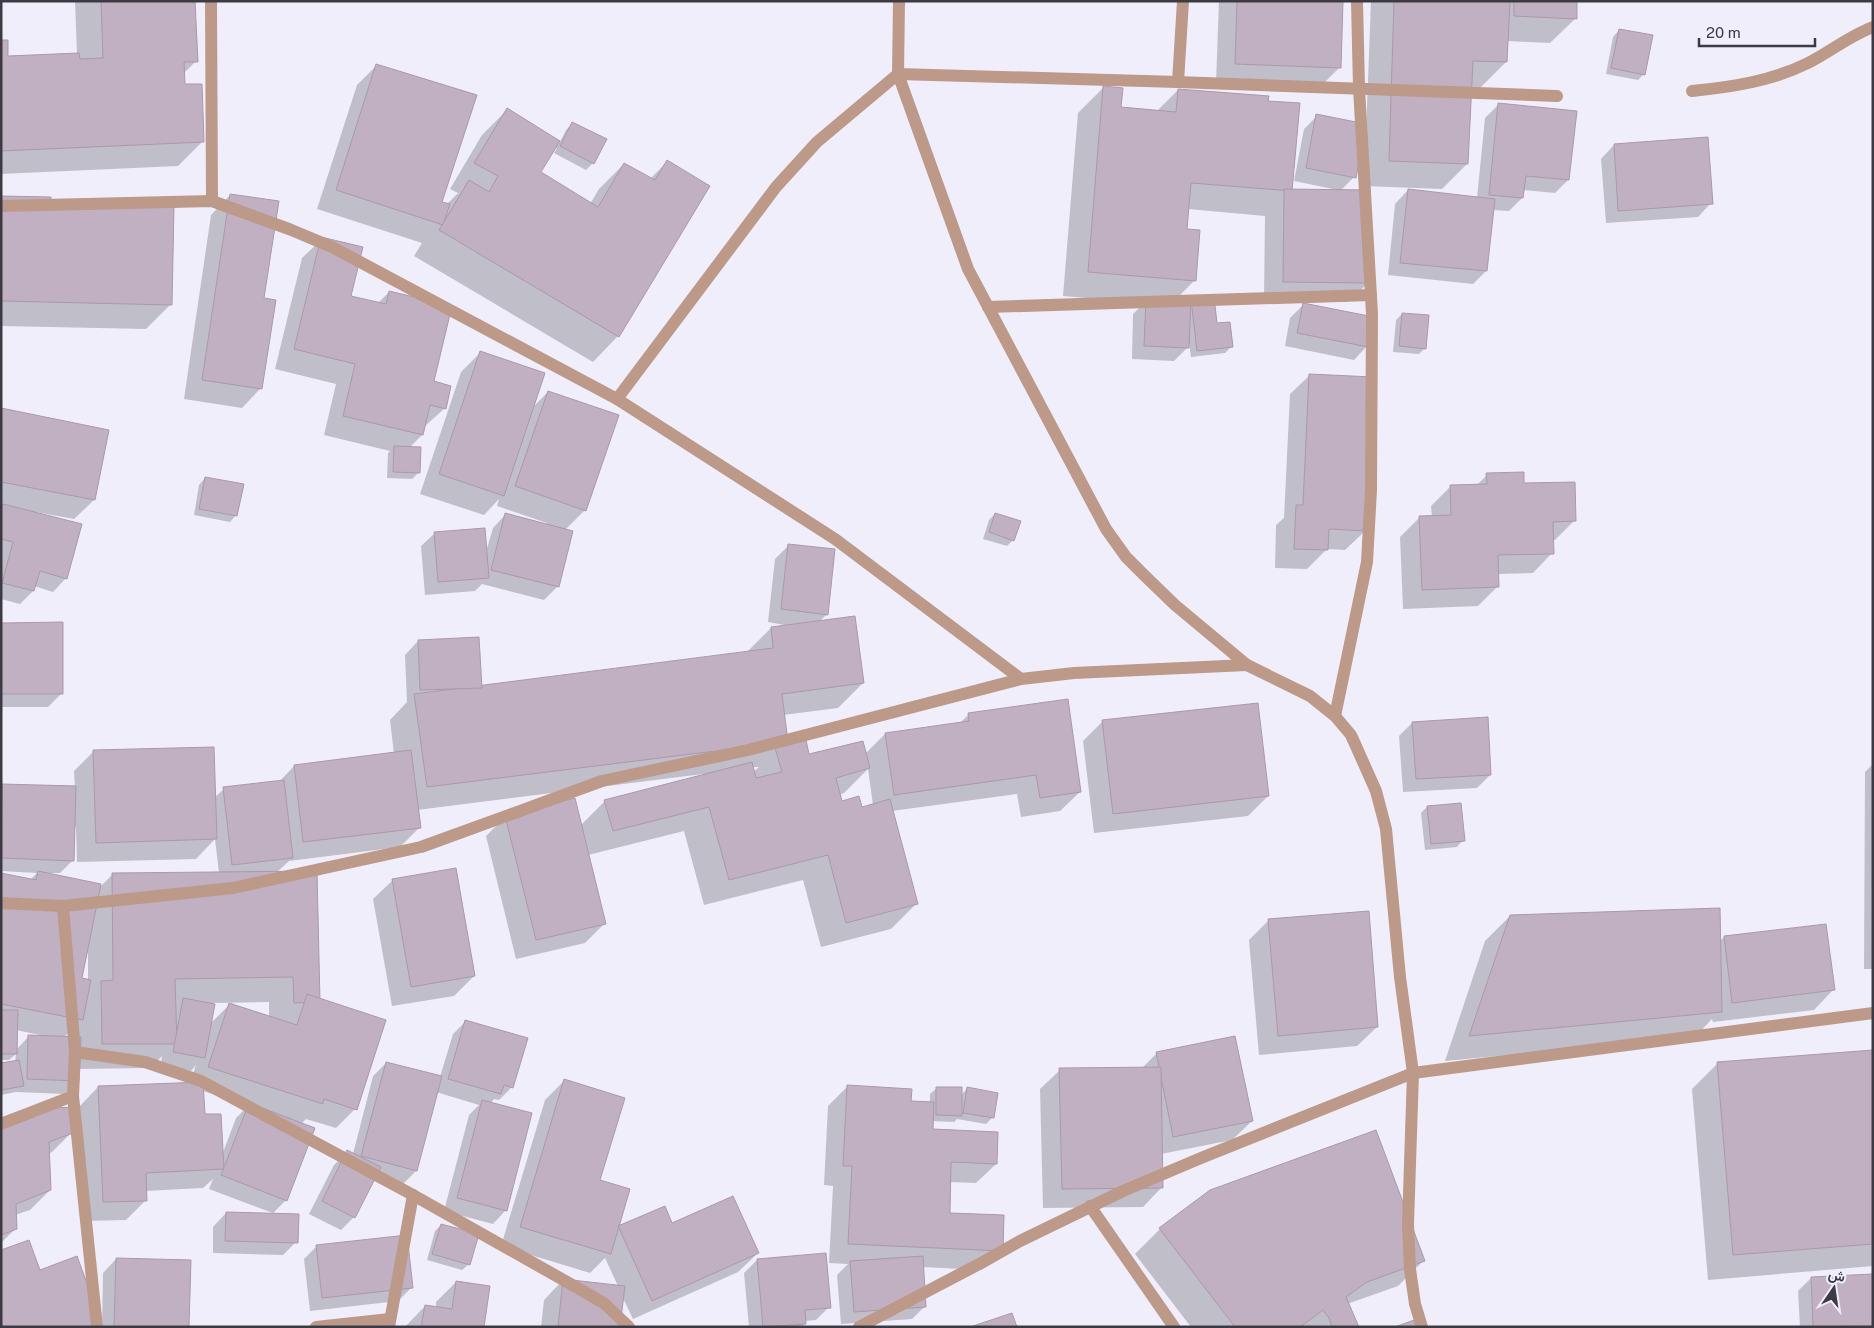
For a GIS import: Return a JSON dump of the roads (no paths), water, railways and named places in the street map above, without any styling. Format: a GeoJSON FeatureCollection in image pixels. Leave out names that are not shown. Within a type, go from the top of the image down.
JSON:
{"type":"FeatureCollection","features":[{"type":"Feature","properties":{"kind":"street"},"geometry":{"type":"LineString","coordinates":[[211,1],[212,201]]}},
{"type":"Feature","properties":{"kind":"street"},"geometry":{"type":"LineString","coordinates":[[899,1],[898,74],[968,269],[1106,529],[1126,556],[1175,605],[1248,665],[1310,696],[1335,716],[1351,735],[1376,791],[1386,829],[1400,977],[1412,1073],[1408,1224],[1410,1269],[1415,1304],[1422,1327]]}},
{"type":"Feature","properties":{"kind":"street"},"geometry":{"type":"LineString","coordinates":[[1178,82],[1183,1]]}},
{"type":"Feature","properties":{"kind":"street"},"geometry":{"type":"LineString","coordinates":[[1335,716],[1366,562],[1370,490],[1371,295],[1359,88],[1357,1]]}},
{"type":"Feature","properties":{"kind":"street"},"geometry":{"type":"LineString","coordinates":[[1692,91],[1760,81],[1783,74],[1809,62],[1850,37],[1873,28]]}},
{"type":"Feature","properties":{"kind":"street"},"geometry":{"type":"LineString","coordinates":[[616,399],[776,187],[817,142],[898,74],[1557,96]]}},
{"type":"Feature","properties":{"kind":"street"},"geometry":{"type":"LineString","coordinates":[[1,206],[212,201],[332,247],[616,399],[835,539],[1021,679]]}},
{"type":"Feature","properties":{"kind":"street"},"geometry":{"type":"LineString","coordinates":[[988,307],[1371,295]]}},
{"type":"Feature","properties":{"kind":"street"},"geometry":{"type":"LineString","coordinates":[[1,903],[63,906],[232,888],[420,847],[602,780],[748,750],[1021,679],[1074,673],[1248,665]]}},
{"type":"Feature","properties":{"kind":"street"},"geometry":{"type":"LineString","coordinates":[[63,906],[75,1052],[73,1096],[97,1327]]}},
{"type":"Feature","properties":{"kind":"street"},"geometry":{"type":"LineString","coordinates":[[859,1327],[1090,1206],[1201,1158],[1412,1073],[1873,1013]]}},
{"type":"Feature","properties":{"kind":"street"},"geometry":{"type":"LineString","coordinates":[[75,1052],[145,1062],[201,1081],[413,1195],[605,1304],[629,1327]]}},
{"type":"Feature","properties":{"kind":"street"},"geometry":{"type":"LineString","coordinates":[[1,1124],[73,1096]]}},
{"type":"Feature","properties":{"kind":"street"},"geometry":{"type":"LineString","coordinates":[[316,1327],[389,1323],[413,1195]]}},
{"type":"Feature","properties":{"kind":"street"},"geometry":{"type":"LineString","coordinates":[[1090,1206],[1174,1327]]}}]}
